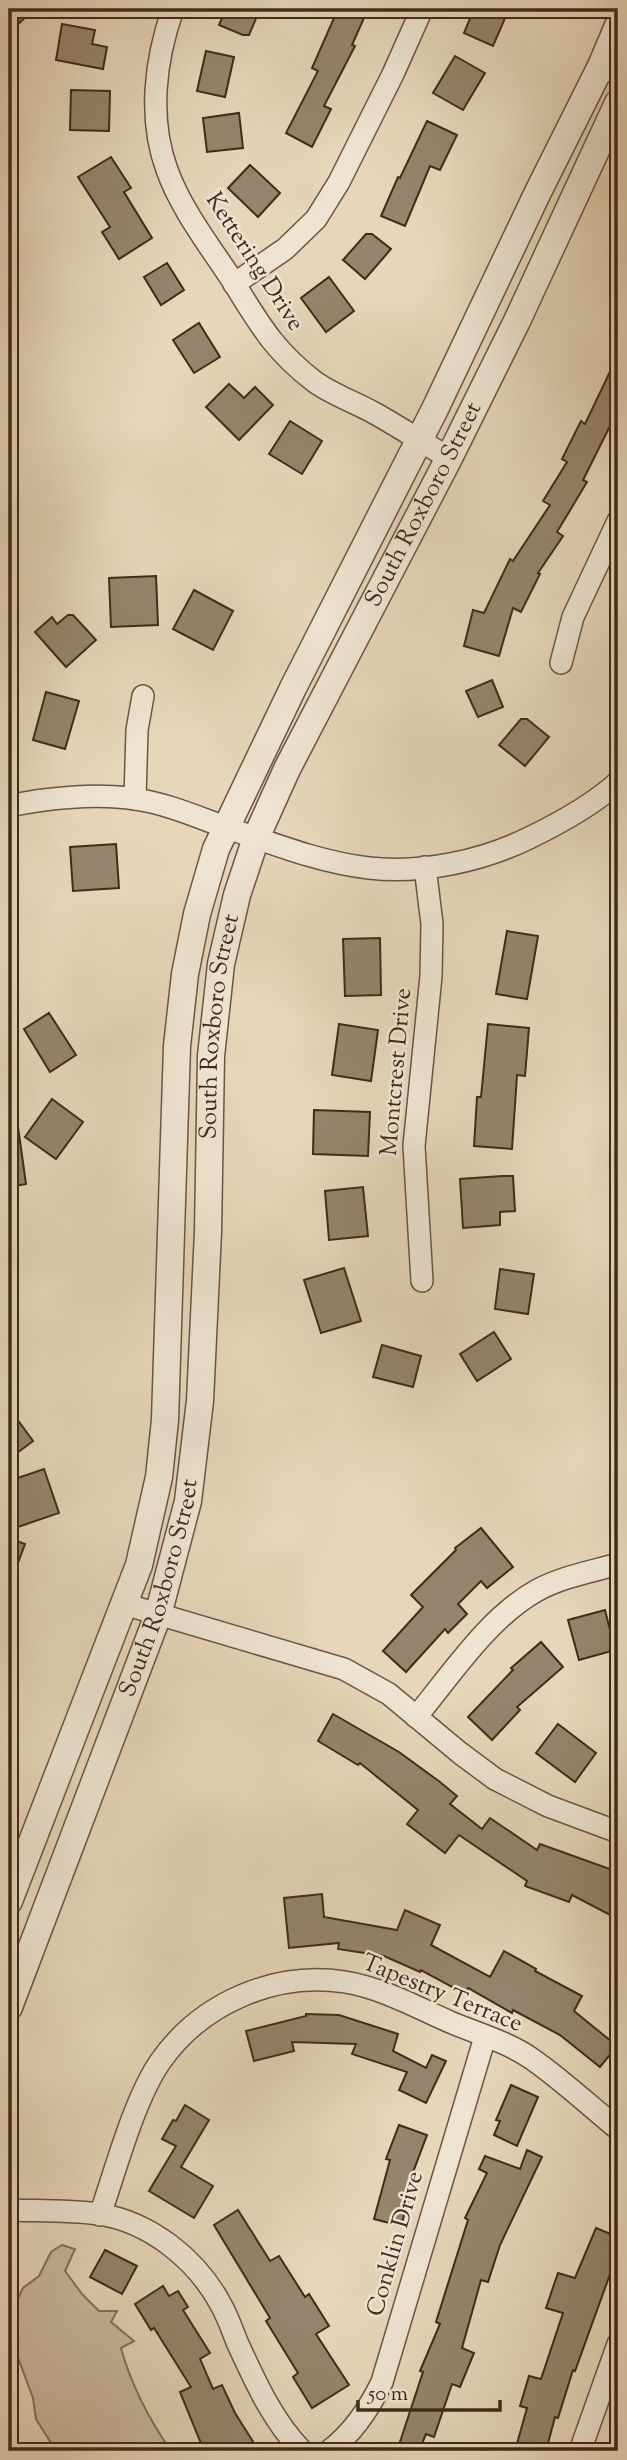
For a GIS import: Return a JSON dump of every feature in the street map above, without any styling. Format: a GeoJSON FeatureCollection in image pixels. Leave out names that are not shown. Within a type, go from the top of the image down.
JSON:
{"type":"FeatureCollection","features":[{"type":"Feature","properties":{"kind":"street"},"geometry":{"type":"LineString","coordinates":[[234,284],[285,249],[316,219],[339,182],[422,9]]}},
{"type":"Feature","properties":{"kind":"street","name":"Kettering Drive"},"geometry":{"type":"LineString","coordinates":[[166,11],[158,55],[155,96],[158,133],[167,170],[184,203],[261,329],[278,350],[317,383],[376,414],[449,458]]}},
{"type":"Feature","properties":{"kind":"street","name":"South Roxboro Street"},"geometry":{"type":"LineString","coordinates":[[9,1901],[139,1565],[156,1489],[165,1420],[177,1046],[185,974],[197,914],[214,856],[293,688],[610,70],[618,26]]}},
{"type":"Feature","properties":{"kind":"street","name":"South Roxboro Street"},"geometry":{"type":"LineString","coordinates":[[9,2007],[158,1615],[188,1501],[200,1401],[209,1194],[211,1056],[221,964],[237,895],[256,838],[287,769],[449,458],[517,321],[618,103]]}},
{"type":"Feature","properties":{"kind":"street"},"geometry":{"type":"LineString","coordinates":[[561,663],[573,617],[618,521]]}},
{"type":"Feature","properties":{"kind":"street"},"geometry":{"type":"LineString","coordinates":[[135,799],[137,730],[143,696]]}},
{"type":"Feature","properties":{"kind":"street"},"geometry":{"type":"LineString","coordinates":[[9,806],[64,797],[135,799],[188,814],[310,856],[368,868],[397,870],[443,865],[502,851],[547,829],[606,793],[618,782]]}},
{"type":"Feature","properties":{"kind":"street","name":"Montcrest Drive"},"geometry":{"type":"LineString","coordinates":[[422,1281],[414,1146],[431,976],[432,924],[425,866]]}},
{"type":"Feature","properties":{"kind":"street"},"geometry":{"type":"LineString","coordinates":[[416,1717],[488,1630],[510,1609],[555,1582],[618,1564]]}},
{"type":"Feature","properties":{"kind":"street"},"geometry":{"type":"LineString","coordinates":[[124,1604],[344,1669],[373,1684],[495,1779],[548,1806],[618,1832]]}},
{"type":"Feature","properties":{"kind":"street","name":"Tapestry Terrace"},"geometry":{"type":"LineString","coordinates":[[100,2215],[139,2104],[160,2062],[178,2040],[198,2021],[225,2003],[255,1990],[292,1981],[325,1980],[377,1990],[485,2037],[531,2058],[618,2129]]}},
{"type":"Feature","properties":{"kind":"street","name":"Conklin Drive"},"geometry":{"type":"LineString","coordinates":[[329,2451],[356,2425],[382,2382],[485,2037]]}},
{"type":"Feature","properties":{"kind":"street"},"geometry":{"type":"LineString","coordinates":[[9,2210],[100,2215],[135,2225],[158,2237],[184,2256],[204,2278],[221,2303],[257,2386],[275,2418],[302,2451]]}},
{"type":"Feature","properties":{"kind":"street"},"geometry":{"type":"LineString","coordinates":[[580,2451],[618,2344]]}},
{"type":"Feature","properties":{"kind":"shaded area"},"geometry":{"type":"Polygon","coordinates":[[[62,2245],[75,2249],[65,2271],[82,2294],[99,2311],[117,2311],[111,2322],[134,2341],[121,2348],[125,2362],[141,2401],[171,2451],[56,2451],[36,2419],[33,2398],[14,2347],[12,2311],[23,2288],[39,2276],[51,2252],[62,2245]]]}},
{"type":"Feature","properties":{"kind":"building"},"geometry":{"type":"Polygon","coordinates":[[[9,9],[34,9],[9,33],[9,9]]]}},
{"type":"Feature","properties":{"kind":"building"},"geometry":{"type":"Polygon","coordinates":[[[226,9],[260,9],[249,35],[219,25],[226,9]]]}},
{"type":"Feature","properties":{"kind":"building"},"geometry":{"type":"Polygon","coordinates":[[[338,9],[368,9],[352,45],[355,46],[324,106],[331,109],[312,147],[286,133],[318,71],[312,68],[338,9]]]}},
{"type":"Feature","properties":{"kind":"building"},"geometry":{"type":"Polygon","coordinates":[[[474,9],[509,9],[493,46],[464,33],[474,9]]]}},
{"type":"Feature","properties":{"kind":"building"},"geometry":{"type":"Polygon","coordinates":[[[62,24],[95,30],[92,44],[107,47],[103,69],[56,60],[62,24]]]}},
{"type":"Feature","properties":{"kind":"building"},"geometry":{"type":"Polygon","coordinates":[[[206,51],[234,57],[225,97],[197,91],[206,51]]]}},
{"type":"Feature","properties":{"kind":"building"},"geometry":{"type":"Polygon","coordinates":[[[455,56],[485,73],[463,110],[433,93],[455,56]]]}},
{"type":"Feature","properties":{"kind":"building"},"geometry":{"type":"Polygon","coordinates":[[[71,90],[110,91],[109,131],[70,130],[71,90]]]}},
{"type":"Feature","properties":{"kind":"building"},"geometry":{"type":"Polygon","coordinates":[[[239,113],[243,148],[207,152],[203,118],[239,113]]]}},
{"type":"Feature","properties":{"kind":"building"},"geometry":{"type":"Polygon","coordinates":[[[427,121],[457,135],[440,170],[430,166],[405,226],[381,216],[427,121]]]}},
{"type":"Feature","properties":{"kind":"building"},"geometry":{"type":"Polygon","coordinates":[[[111,157],[131,188],[124,192],[152,238],[119,259],[102,232],[110,227],[78,177],[111,157]]]}},
{"type":"Feature","properties":{"kind":"building"},"geometry":{"type":"Polygon","coordinates":[[[250,165],[280,193],[258,217],[228,188],[250,165]]]}},
{"type":"Feature","properties":{"kind":"building"},"geometry":{"type":"Polygon","coordinates":[[[366,234],[372,234],[391,249],[365,279],[343,260],[366,234]]]}},
{"type":"Feature","properties":{"kind":"building"},"geometry":{"type":"Polygon","coordinates":[[[167,263],[184,290],[161,305],[144,277],[167,263]]]}},
{"type":"Feature","properties":{"kind":"building"},"geometry":{"type":"Polygon","coordinates":[[[329,277],[354,311],[326,332],[301,298],[329,277]]]}},
{"type":"Feature","properties":{"kind":"building"},"geometry":{"type":"Polygon","coordinates":[[[199,323],[220,357],[194,373],[173,340],[199,323]]]}},
{"type":"Feature","properties":{"kind":"building"},"geometry":{"type":"Polygon","coordinates":[[[618,355],[618,423],[613,420],[583,480],[587,482],[557,532],[563,536],[538,573],[540,574],[521,612],[513,608],[499,656],[464,646],[473,610],[484,613],[510,559],[513,561],[550,505],[543,501],[567,462],[562,459],[581,421],[585,424],[618,355]]]}},
{"type":"Feature","properties":{"kind":"building"},"geometry":{"type":"Polygon","coordinates":[[[229,384],[244,398],[255,387],[273,405],[239,440],[206,407],[229,384]]]}},
{"type":"Feature","properties":{"kind":"building"},"geometry":{"type":"Polygon","coordinates":[[[290,421],[322,441],[302,474],[269,454],[290,421]]]}},
{"type":"Feature","properties":{"kind":"building"},"geometry":{"type":"Polygon","coordinates":[[[156,576],[158,625],[111,627],[109,578],[156,576]]]}},
{"type":"Feature","properties":{"kind":"building"},"geometry":{"type":"Polygon","coordinates":[[[194,590],[233,611],[213,650],[173,629],[194,590]]]}},
{"type":"Feature","properties":{"kind":"building"},"geometry":{"type":"Polygon","coordinates":[[[68,615],[73,615],[96,640],[66,667],[35,632],[52,617],[57,624],[68,615]]]}},
{"type":"Feature","properties":{"kind":"building"},"geometry":{"type":"Polygon","coordinates":[[[492,680],[503,707],[478,717],[466,691],[492,680]]]}},
{"type":"Feature","properties":{"kind":"building"},"geometry":{"type":"Polygon","coordinates":[[[46,692],[79,701],[65,749],[33,740],[46,692]]]}},
{"type":"Feature","properties":{"kind":"building"},"geometry":{"type":"Polygon","coordinates":[[[521,719],[527,719],[549,737],[525,766],[499,745],[521,719]]]}},
{"type":"Feature","properties":{"kind":"building"},"geometry":{"type":"Polygon","coordinates":[[[116,844],[119,888],[73,891],[70,847],[116,844]]]}},
{"type":"Feature","properties":{"kind":"building"},"geometry":{"type":"Polygon","coordinates":[[[507,931],[538,936],[527,999],[496,994],[507,931]]]}},
{"type":"Feature","properties":{"kind":"building"},"geometry":{"type":"Polygon","coordinates":[[[380,938],[381,995],[345,996],[343,939],[380,938]]]}},
{"type":"Feature","properties":{"kind":"building"},"geometry":{"type":"Polygon","coordinates":[[[49,1013],[76,1055],[50,1072],[24,1029],[49,1013]]]}},
{"type":"Feature","properties":{"kind":"building"},"geometry":{"type":"Polygon","coordinates":[[[339,1024],[378,1030],[371,1081],[332,1075],[339,1024]]]}},
{"type":"Feature","properties":{"kind":"building"},"geometry":{"type":"Polygon","coordinates":[[[488,1024],[529,1028],[525,1076],[517,1075],[512,1149],[474,1146],[477,1097],[481,1097],[488,1024]]]}},
{"type":"Feature","properties":{"kind":"building"},"geometry":{"type":"Polygon","coordinates":[[[52,1099],[83,1122],[56,1159],[25,1137],[52,1099]]]}},
{"type":"Feature","properties":{"kind":"building"},"geometry":{"type":"Polygon","coordinates":[[[314,1110],[370,1112],[368,1156],[313,1154],[314,1110]]]}},
{"type":"Feature","properties":{"kind":"building"},"geometry":{"type":"Polygon","coordinates":[[[18,1127],[26,1184],[9,1187],[9,1128],[18,1127]]]}},
{"type":"Feature","properties":{"kind":"building"},"geometry":{"type":"Polygon","coordinates":[[[513,1176],[515,1211],[500,1212],[500,1225],[463,1228],[460,1179],[513,1176]]]}},
{"type":"Feature","properties":{"kind":"building"},"geometry":{"type":"Polygon","coordinates":[[[363,1187],[368,1236],[329,1240],[325,1191],[363,1187]]]}},
{"type":"Feature","properties":{"kind":"building"},"geometry":{"type":"Polygon","coordinates":[[[344,1268],[361,1321],[321,1333],[304,1280],[344,1268]]]}},
{"type":"Feature","properties":{"kind":"building"},"geometry":{"type":"Polygon","coordinates":[[[500,1269],[534,1274],[528,1314],[495,1309],[500,1269]]]}},
{"type":"Feature","properties":{"kind":"building"},"geometry":{"type":"Polygon","coordinates":[[[494,1332],[511,1359],[477,1381],[460,1354],[494,1332]]]}},
{"type":"Feature","properties":{"kind":"building"},"geometry":{"type":"Polygon","coordinates":[[[382,1345],[421,1356],[413,1387],[373,1377],[382,1345]]]}},
{"type":"Feature","properties":{"kind":"building"},"geometry":{"type":"Polygon","coordinates":[[[9,1408],[33,1441],[9,1459],[9,1408]]]}},
{"type":"Feature","properties":{"kind":"building"},"geometry":{"type":"Polygon","coordinates":[[[44,1469],[59,1513],[9,1530],[9,1481],[44,1469]]]}},
{"type":"Feature","properties":{"kind":"building"},"geometry":{"type":"Polygon","coordinates":[[[481,1528],[513,1567],[487,1588],[481,1581],[458,1604],[467,1614],[448,1633],[445,1629],[406,1672],[383,1651],[423,1607],[411,1595],[455,1548],[481,1528]]]}},
{"type":"Feature","properties":{"kind":"building"},"geometry":{"type":"Polygon","coordinates":[[[9,1538],[25,1544],[10,1584],[9,1584],[9,1538]]]}},
{"type":"Feature","properties":{"kind":"building"},"geometry":{"type":"Polygon","coordinates":[[[605,1610],[615,1650],[579,1660],[568,1620],[605,1610]]]}},
{"type":"Feature","properties":{"kind":"building"},"geometry":{"type":"Polygon","coordinates":[[[541,1642],[563,1667],[517,1707],[520,1710],[492,1740],[468,1717],[513,1670],[511,1668],[541,1642]]]}},
{"type":"Feature","properties":{"kind":"building"},"geometry":{"type":"Polygon","coordinates":[[[333,1714],[399,1752],[440,1782],[457,1796],[450,1804],[482,1829],[490,1818],[537,1850],[540,1844],[618,1872],[618,1919],[572,1895],[569,1902],[525,1886],[527,1881],[459,1835],[445,1853],[407,1824],[418,1810],[360,1763],[358,1765],[318,1741],[333,1714]]]}},
{"type":"Feature","properties":{"kind":"building"},"geometry":{"type":"Polygon","coordinates":[[[558,1724],[596,1753],[575,1782],[536,1753],[558,1724]]]}},
{"type":"Feature","properties":{"kind":"building"},"geometry":{"type":"Polygon","coordinates":[[[322,1894],[324,1917],[397,1930],[405,1910],[440,1925],[431,1945],[490,1977],[504,1951],[582,1996],[574,2011],[617,2046],[600,2067],[560,2035],[513,2010],[512,2013],[468,1988],[465,1994],[421,1970],[420,1972],[384,1956],[338,1949],[339,1943],[289,1948],[284,1898],[322,1894]]]}},
{"type":"Feature","properties":{"kind":"building"},"geometry":{"type":"Polygon","coordinates":[[[306,2014],[339,2015],[398,2034],[393,2051],[426,2068],[432,2055],[446,2061],[426,2103],[399,2090],[407,2072],[352,2054],[356,2044],[292,2042],[294,2051],[254,2061],[246,2031],[306,2014]]]}},
{"type":"Feature","properties":{"kind":"building"},"geometry":{"type":"Polygon","coordinates":[[[511,2085],[538,2097],[517,2146],[494,2135],[500,2121],[496,2120],[511,2085]]]}},
{"type":"Feature","properties":{"kind":"building"},"geometry":{"type":"Polygon","coordinates":[[[185,2105],[209,2120],[181,2167],[213,2186],[194,2218],[149,2191],[176,2146],[162,2139],[185,2105]]]}},
{"type":"Feature","properties":{"kind":"building"},"geometry":{"type":"Polygon","coordinates":[[[399,2125],[427,2135],[409,2183],[413,2184],[401,2226],[374,2219],[390,2160],[386,2159],[399,2125]]]}},
{"type":"Feature","properties":{"kind":"building"},"geometry":{"type":"Polygon","coordinates":[[[527,2150],[542,2157],[500,2245],[488,2282],[481,2280],[462,2348],[474,2353],[460,2387],[452,2384],[434,2437],[426,2434],[419,2451],[397,2451],[423,2372],[420,2371],[440,2324],[436,2322],[468,2220],[465,2218],[487,2173],[479,2169],[485,2156],[520,2169],[527,2150]]]}},
{"type":"Feature","properties":{"kind":"building"},"geometry":{"type":"Polygon","coordinates":[[[238,2210],[270,2261],[279,2256],[305,2297],[309,2294],[329,2326],[316,2334],[349,2385],[312,2408],[293,2377],[298,2373],[266,2321],[270,2318],[214,2225],[238,2210]]]}},
{"type":"Feature","properties":{"kind":"building"},"geometry":{"type":"Polygon","coordinates":[[[596,2228],[618,2237],[618,2252],[575,2371],[573,2370],[558,2418],[555,2417],[546,2451],[515,2451],[527,2408],[520,2406],[529,2376],[541,2379],[563,2313],[546,2308],[558,2273],[575,2278],[596,2228]]]}},
{"type":"Feature","properties":{"kind":"building"},"geometry":{"type":"Polygon","coordinates":[[[105,2250],[137,2266],[122,2294],[90,2277],[105,2250]]]}},
{"type":"Feature","properties":{"kind":"building"},"geometry":{"type":"Polygon","coordinates":[[[163,2286],[169,2296],[178,2291],[188,2307],[183,2310],[210,2353],[200,2359],[213,2389],[222,2385],[235,2413],[259,2451],[207,2451],[200,2441],[180,2392],[191,2387],[154,2328],[151,2330],[135,2304],[163,2286]]]}}]}
